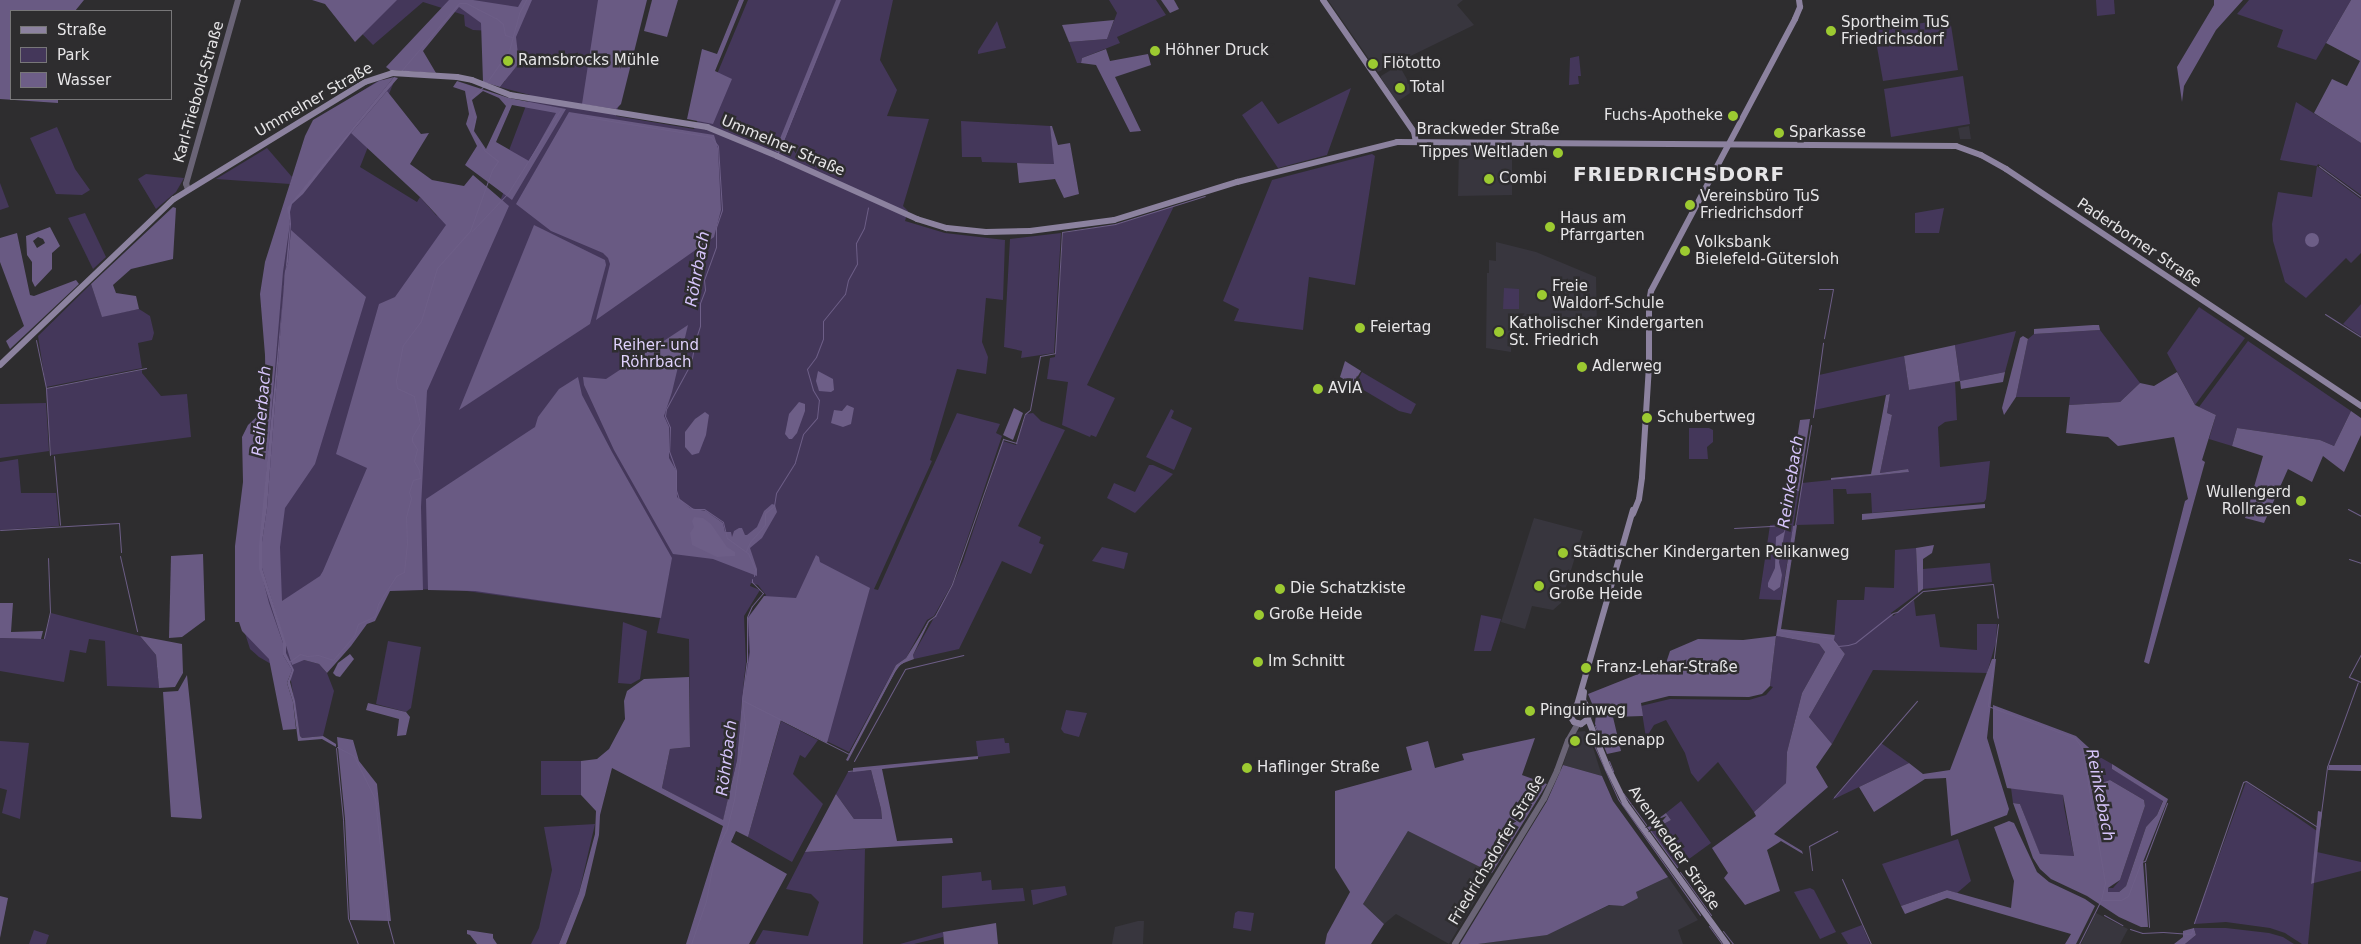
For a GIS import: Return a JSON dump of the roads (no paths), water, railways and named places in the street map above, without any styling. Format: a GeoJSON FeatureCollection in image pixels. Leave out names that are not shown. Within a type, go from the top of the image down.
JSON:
{"type":"FeatureCollection","features":[{"type":"Feature","properties":{"kind":"main road"},"geometry":{"type":"LineString","coordinates":[[1323,0],[1414,132],[1416,142]]}},
{"type":"Feature","properties":{"kind":"main road"},"geometry":{"type":"LineString","coordinates":[[1577,705],[1584,706],[1589,711],[1583,722],[1572,719],[1571,710],[1577,705],[1585,683],[1639,494],[1642,477],[1648,367],[1647,353],[1652,290],[1797,15],[1800,7],[1799,0]]}},
{"type":"Feature","properties":{"kind":"main road","name":"Ummelner Straße"},"geometry":{"type":"LineString","coordinates":[[0,365],[174,199],[365,82],[378,76],[392,73],[457,78],[479,83],[510,95],[715,130],[906,215]]}},
{"type":"Feature","properties":{"kind":"main road","name":"Paderborner Straße"},"geometry":{"type":"LineString","coordinates":[[1729,144],[1863,144],[1879,142],[1887,144],[1956,146],[1981,155],[2006,169],[2361,406]]}},
{"type":"Feature","properties":{"kind":"main road","name":"Brackweder Straße"},"geometry":{"type":"LineString","coordinates":[[906,215],[930,224],[972,231],[1008,233],[1114,220],[1221,187],[1236,186],[1251,180],[1391,143],[1729,144]]}},
{"type":"Feature","properties":{"kind":"main road"},"geometry":{"type":"LineString","coordinates":[[1584,706],[1585,683]]}},
{"type":"Feature","properties":{"kind":"main road","name":"Avenwedder Straße"},"geometry":{"type":"LineString","coordinates":[[1583,722],[1594,735],[1625,803],[1727,944]]}},
{"type":"Feature","properties":{"kind":"street","name":"Karl-Triebold-Straße"},"geometry":{"type":"LineString","coordinates":[[188,190],[186,184],[238,0]]}},
{"type":"Feature","properties":{"kind":"street","name":"Friedrichsdorfer Straße"},"geometry":{"type":"LineString","coordinates":[[1455,944],[1544,799],[1568,740],[1572,719]]}},
{"type":"Feature","properties":{"kind":"street","name":"Friedrichsdorfer Straße"},"geometry":{"type":"LineString","coordinates":[[1568,740],[1583,722]]}},
{"type":"Feature","properties":{"kind":"water"},"geometry":{"type":"Polygon","coordinates":[[[394,77],[398,78],[351,133],[303,194],[292,204],[286,269],[290,224],[287,208],[394,77]]]}},
{"type":"Feature","properties":{"kind":"water"},"geometry":{"type":"Polygon","coordinates":[[[50,227],[60,246],[52,253],[52,269],[35,287],[32,281],[32,262],[27,255],[26,236],[50,227]],[[38,237],[33,241],[37,248],[45,243],[43,239],[38,237]]]}},
{"type":"Feature","properties":{"kind":"water"},"geometry":{"type":"Polygon","coordinates":[[[2309,233],[2315,233],[2319,240],[2315,247],[2309,247],[2305,243],[2305,237],[2309,233]]]}},
{"type":"Feature","properties":{"kind":"water"},"geometry":{"type":"Polygon","coordinates":[[[283,293],[267,508],[262,542],[262,568],[286,643],[286,653],[294,670],[290,682],[300,736],[302,738],[323,736],[336,744],[336,747],[322,739],[298,741],[293,702],[287,683],[292,670],[283,655],[283,643],[259,569],[259,545],[283,293]]]}},
{"type":"Feature","properties":{"kind":"water"},"geometry":{"type":"Polygon","coordinates":[[[818,371],[833,379],[834,390],[831,392],[819,391],[816,381],[818,371]]]}},
{"type":"Feature","properties":{"kind":"water"},"geometry":{"type":"Polygon","coordinates":[[[799,402],[805,404],[805,411],[797,433],[792,439],[789,439],[785,434],[789,414],[799,402]]]}},
{"type":"Feature","properties":{"kind":"water"},"geometry":{"type":"Polygon","coordinates":[[[847,405],[854,408],[851,424],[843,427],[831,423],[834,410],[842,411],[847,405]]]}},
{"type":"Feature","properties":{"kind":"water"},"geometry":{"type":"Polygon","coordinates":[[[1014,408],[1023,413],[1013,440],[1003,435],[1014,408]]]}},
{"type":"Feature","properties":{"kind":"water"},"geometry":{"type":"Polygon","coordinates":[[[705,412],[709,415],[706,435],[699,453],[692,455],[685,447],[685,432],[695,419],[705,412]]]}},
{"type":"Feature","properties":{"kind":"water"},"geometry":{"type":"Polygon","coordinates":[[[694,517],[703,518],[711,524],[727,547],[735,552],[735,556],[717,557],[692,545],[690,533],[694,527],[692,521],[694,517]]]}},
{"type":"Feature","properties":{"kind":"water"},"geometry":{"type":"Polygon","coordinates":[[[1786,526],[1779,562],[1782,575],[1780,587],[1774,591],[1768,587],[1768,583],[1775,568],[1776,537],[1784,532],[1786,526]]]}},
{"type":"Feature","properties":{"kind":"water"},"geometry":{"type":"Polygon","coordinates":[[[350,654],[354,659],[340,677],[336,676],[333,673],[338,663],[350,654]]]}},
{"type":"Feature","properties":{"kind":"waterway"},"geometry":{"type":"LineString","coordinates":[[487,82],[509,51],[519,13],[526,0]]}},
{"type":"Feature","properties":{"kind":"waterway"},"geometry":{"type":"LineString","coordinates":[[778,153],[839,0]]}},
{"type":"Feature","properties":{"kind":"waterway","name":"Reiherbach"},"geometry":{"type":"LineString","coordinates":[[401,71],[459,3],[466,3],[496,18],[503,24],[505,35],[512,37]]}},
{"type":"Feature","properties":{"kind":"waterway"},"geometry":{"type":"LineString","coordinates":[[289,662],[300,654],[307,656],[318,655],[333,660],[354,636],[358,624],[375,616],[378,604],[396,576],[404,572],[407,544],[406,517],[411,498],[409,492],[413,480],[420,478],[419,470],[414,461],[417,449],[412,441],[412,437],[420,423],[414,396],[397,388],[396,380],[403,345],[421,321],[437,268],[470,231],[492,170],[498,161],[485,151],[472,132],[475,119],[470,99],[483,87]]}},
{"type":"Feature","properties":{"kind":"waterway"},"geometry":{"type":"LineString","coordinates":[[472,231],[508,193],[561,109]]}},
{"type":"Feature","properties":{"kind":"waterway","name":"Röhrbach"},"geometry":{"type":"LineString","coordinates":[[586,117],[711,137],[718,146],[722,210],[716,227],[716,247],[704,280],[705,290],[700,303],[700,326],[691,363],[666,409],[665,416],[670,427],[669,451],[676,470],[676,490],[679,499],[693,509],[704,509],[723,522],[727,538],[748,553],[755,569],[754,576]]}},
{"type":"Feature","properties":{"kind":"waterway"},"geometry":{"type":"LineString","coordinates":[[2319,166],[2361,197]]}},
{"type":"Feature","properties":{"kind":"waterway"},"geometry":{"type":"LineString","coordinates":[[742,700],[849,754],[897,666],[907,659],[928,621],[935,616],[952,584],[1003,439],[1016,443],[1025,414],[1030,410],[1040,356],[1055,353],[1062,232],[1115,224],[1205,196]]}},
{"type":"Feature","properties":{"kind":"waterway"},"geometry":{"type":"LineString","coordinates":[[746,551],[750,542],[765,525],[765,513],[774,506],[776,493],[795,462],[803,434],[817,418],[819,400],[813,390],[807,369],[816,357],[823,339],[823,321],[845,294],[848,280],[857,264],[856,243],[864,228],[868,207]]}},
{"type":"Feature","properties":{"kind":"waterway","name":"Reinkebach"},"geometry":{"type":"LineString","coordinates":[[1819,289],[1833,289],[1824,338]]}},
{"type":"Feature","properties":{"kind":"waterway"},"geometry":{"type":"LineString","coordinates":[[2325,314],[2361,337]]}},
{"type":"Feature","properties":{"kind":"waterway"},"geometry":{"type":"LineString","coordinates":[[36,340],[46,388],[50,455]]}},
{"type":"Feature","properties":{"kind":"waterway","name":"Reinkebach"},"geometry":{"type":"LineString","coordinates":[[1813,417],[1823,343]]}},
{"type":"Feature","properties":{"kind":"waterway"},"geometry":{"type":"LineString","coordinates":[[46,388],[146,368]]}},
{"type":"Feature","properties":{"kind":"waterway","name":"Reinkebach"},"geometry":{"type":"LineString","coordinates":[[1811,425],[1778,630],[1831,638],[1838,646],[1848,645],[1855,643],[1923,591],[1993,584],[1998,618]]}},
{"type":"Feature","properties":{"kind":"waterway"},"geometry":{"type":"LineString","coordinates":[[1734,528],[1787,525],[1797,484],[1801,450]]}},
{"type":"Feature","properties":{"kind":"waterway"},"geometry":{"type":"LineString","coordinates":[[54,456],[60,525]]}},
{"type":"Feature","properties":{"kind":"waterway"},"geometry":{"type":"LineString","coordinates":[[2348,509],[2361,516]]}},
{"type":"Feature","properties":{"kind":"waterway"},"geometry":{"type":"LineString","coordinates":[[0,530],[119,523],[121,552]]}},
{"type":"Feature","properties":{"kind":"waterway"},"geometry":{"type":"LineString","coordinates":[[120,556],[137,631]]}},
{"type":"Feature","properties":{"kind":"waterway"},"geometry":{"type":"LineString","coordinates":[[44,638],[50,612],[48,558]]}},
{"type":"Feature","properties":{"kind":"waterway"},"geometry":{"type":"LineString","coordinates":[[2349,559],[2361,563]]}},
{"type":"Feature","properties":{"kind":"waterway","name":"Röhrbach"},"geometry":{"type":"LineString","coordinates":[[691,944],[706,901],[715,852],[727,828],[734,800],[745,725],[742,700],[747,662],[747,617],[752,606],[763,593],[752,582],[752,579]]}},
{"type":"Feature","properties":{"kind":"waterway","name":"Reinkebach"},"geometry":{"type":"LineString","coordinates":[[1998,624],[1988,706],[2075,738],[2082,748],[2105,883],[2101,900],[2079,944]]}},
{"type":"Feature","properties":{"kind":"waterway"},"geometry":{"type":"LineString","coordinates":[[2361,654],[2349,677],[2361,682]]}},
{"type":"Feature","properties":{"kind":"waterway"},"geometry":{"type":"LineString","coordinates":[[854,761],[905,669],[963,655]]}},
{"type":"Feature","properties":{"kind":"waterway"},"geometry":{"type":"LineString","coordinates":[[2194,923],[2243,782],[2246,781],[2319,828],[2327,767],[2358,682]]}},
{"type":"Feature","properties":{"kind":"waterway"},"geometry":{"type":"LineString","coordinates":[[1834,797],[1917,701]]}},
{"type":"Feature","properties":{"kind":"waterway"},"geometry":{"type":"LineString","coordinates":[[1595,726],[1599,737]]}},
{"type":"Feature","properties":{"kind":"waterway"},"geometry":{"type":"LineString","coordinates":[[1594,745],[1618,799],[1700,915]]}},
{"type":"Feature","properties":{"kind":"waterway"},"geometry":{"type":"LineString","coordinates":[[337,747],[354,756],[375,799],[388,922],[394,944]]}},
{"type":"Feature","properties":{"kind":"waterway"},"geometry":{"type":"LineString","coordinates":[[336,748],[343,820],[348,918],[358,944]]}},
{"type":"Feature","properties":{"kind":"waterway"},"geometry":{"type":"LineString","coordinates":[[848,771],[977,757]]}},
{"type":"Feature","properties":{"kind":"waterway"},"geometry":{"type":"LineString","coordinates":[[1609,761],[1613,771]]}},
{"type":"Feature","properties":{"kind":"waterway"},"geometry":{"type":"LineString","coordinates":[[1623,793],[1677,867]]}},
{"type":"Feature","properties":{"kind":"waterway"},"geometry":{"type":"LineString","coordinates":[[2102,900],[2121,900],[2128,896],[2141,862],[2145,861],[2167,803]]}},
{"type":"Feature","properties":{"kind":"waterway"},"geometry":{"type":"LineString","coordinates":[[1812,870],[1809,846],[1837,831]]}},
{"type":"Feature","properties":{"kind":"waterway"},"geometry":{"type":"LineString","coordinates":[[2145,863],[2149,927]]}},
{"type":"Feature","properties":{"kind":"waterway"},"geometry":{"type":"LineString","coordinates":[[1680,872],[1711,915]]}},
{"type":"Feature","properties":{"kind":"waterway"},"geometry":{"type":"LineString","coordinates":[[1842,879],[1871,944]]}},
{"type":"Feature","properties":{"kind":"waterway"},"geometry":{"type":"LineString","coordinates":[[2104,915],[2122,925]]}},
{"type":"Feature","properties":{"kind":"waterway"},"geometry":{"type":"LineString","coordinates":[[1709,926],[1722,944]]}},
{"type":"Feature","properties":{"kind":"waterway"},"geometry":{"type":"LineString","coordinates":[[2130,929],[2142,933],[2191,934],[2193,928]]}},
{"type":"Feature","properties":{"kind":"waterway"},"geometry":{"type":"LineString","coordinates":[[1723,931],[1733,944]]}},
{"type":"Feature","properties":{"kind":"place","name":"Sportheim TuS Friedrichsdorf"},"geometry":{"type":"Point","coordinates":[1831,31]}},
{"type":"Feature","properties":{"kind":"place","name":"Höhner Druck"},"geometry":{"type":"Point","coordinates":[1155,51]}},
{"type":"Feature","properties":{"kind":"place","name":"Ramsbrocks Mühle"},"geometry":{"type":"Point","coordinates":[508,61]}},
{"type":"Feature","properties":{"kind":"place","name":"Flötotto"},"geometry":{"type":"Point","coordinates":[1373,64]}},
{"type":"Feature","properties":{"kind":"place","name":"Total"},"geometry":{"type":"Point","coordinates":[1400,88]}},
{"type":"Feature","properties":{"kind":"place","name":"Fuchs-Apotheke"},"geometry":{"type":"Point","coordinates":[1733,116]}},
{"type":"Feature","properties":{"kind":"place","name":"Sparkasse"},"geometry":{"type":"Point","coordinates":[1779,133]}},
{"type":"Feature","properties":{"kind":"place","name":"Tippes Weltladen"},"geometry":{"type":"Point","coordinates":[1558,153]}},
{"type":"Feature","properties":{"kind":"place","name":"Combi"},"geometry":{"type":"Point","coordinates":[1489,179]}},
{"type":"Feature","properties":{"kind":"place","name":"Vereinsbüro TuS Friedrichsdorf"},"geometry":{"type":"Point","coordinates":[1690,205]}},
{"type":"Feature","properties":{"kind":"place","name":"Haus am Pfarrgarten"},"geometry":{"type":"Point","coordinates":[1550,227]}},
{"type":"Feature","properties":{"kind":"place","name":"Volksbank Bielefeld-Gütersloh"},"geometry":{"type":"Point","coordinates":[1685,251]}},
{"type":"Feature","properties":{"kind":"place","name":"Freie Waldorf-Schule"},"geometry":{"type":"Point","coordinates":[1542,295]}},
{"type":"Feature","properties":{"kind":"place","name":"Feiertag"},"geometry":{"type":"Point","coordinates":[1360,328]}},
{"type":"Feature","properties":{"kind":"place","name":"Katholischer Kindergarten St. Friedrich"},"geometry":{"type":"Point","coordinates":[1499,332]}},
{"type":"Feature","properties":{"kind":"place","name":"Adlerweg"},"geometry":{"type":"Point","coordinates":[1582,367]}},
{"type":"Feature","properties":{"kind":"place","name":"AVIA"},"geometry":{"type":"Point","coordinates":[1318,389]}},
{"type":"Feature","properties":{"kind":"place","name":"Schubertweg"},"geometry":{"type":"Point","coordinates":[1647,418]}},
{"type":"Feature","properties":{"kind":"place","name":"Wullengerd Rollrasen"},"geometry":{"type":"Point","coordinates":[2301,501]}},
{"type":"Feature","properties":{"kind":"place","name":"Städtischer Kindergarten Pelikanweg"},"geometry":{"type":"Point","coordinates":[1563,553]}},
{"type":"Feature","properties":{"kind":"place","name":"Grundschule Große Heide"},"geometry":{"type":"Point","coordinates":[1539,586]}},
{"type":"Feature","properties":{"kind":"place","name":"Die Schatzkiste"},"geometry":{"type":"Point","coordinates":[1280,589]}},
{"type":"Feature","properties":{"kind":"place","name":"Große Heide"},"geometry":{"type":"Point","coordinates":[1259,615]}},
{"type":"Feature","properties":{"kind":"place","name":"Im Schnitt"},"geometry":{"type":"Point","coordinates":[1258,662]}},
{"type":"Feature","properties":{"kind":"place","name":"Franz-Lehar-Straße"},"geometry":{"type":"Point","coordinates":[1586,668]}},
{"type":"Feature","properties":{"kind":"place","name":"Pinguinweg"},"geometry":{"type":"Point","coordinates":[1530,711]}},
{"type":"Feature","properties":{"kind":"place","name":"Glasenapp"},"geometry":{"type":"Point","coordinates":[1575,741]}},
{"type":"Feature","properties":{"kind":"place","name":"Haflinger Straße"},"geometry":{"type":"Point","coordinates":[1247,768]}},
{"type":"Feature","properties":{"kind":"district","name":"FRIEDRICHSDORF"},"geometry":{"type":"Point","coordinates":[1679,174]}},
{"type":"Feature","properties":{"kind":"park label","name":"Reiher- und Röhrbach"},"geometry":{"type":"Point","coordinates":[656,354]}}]}
